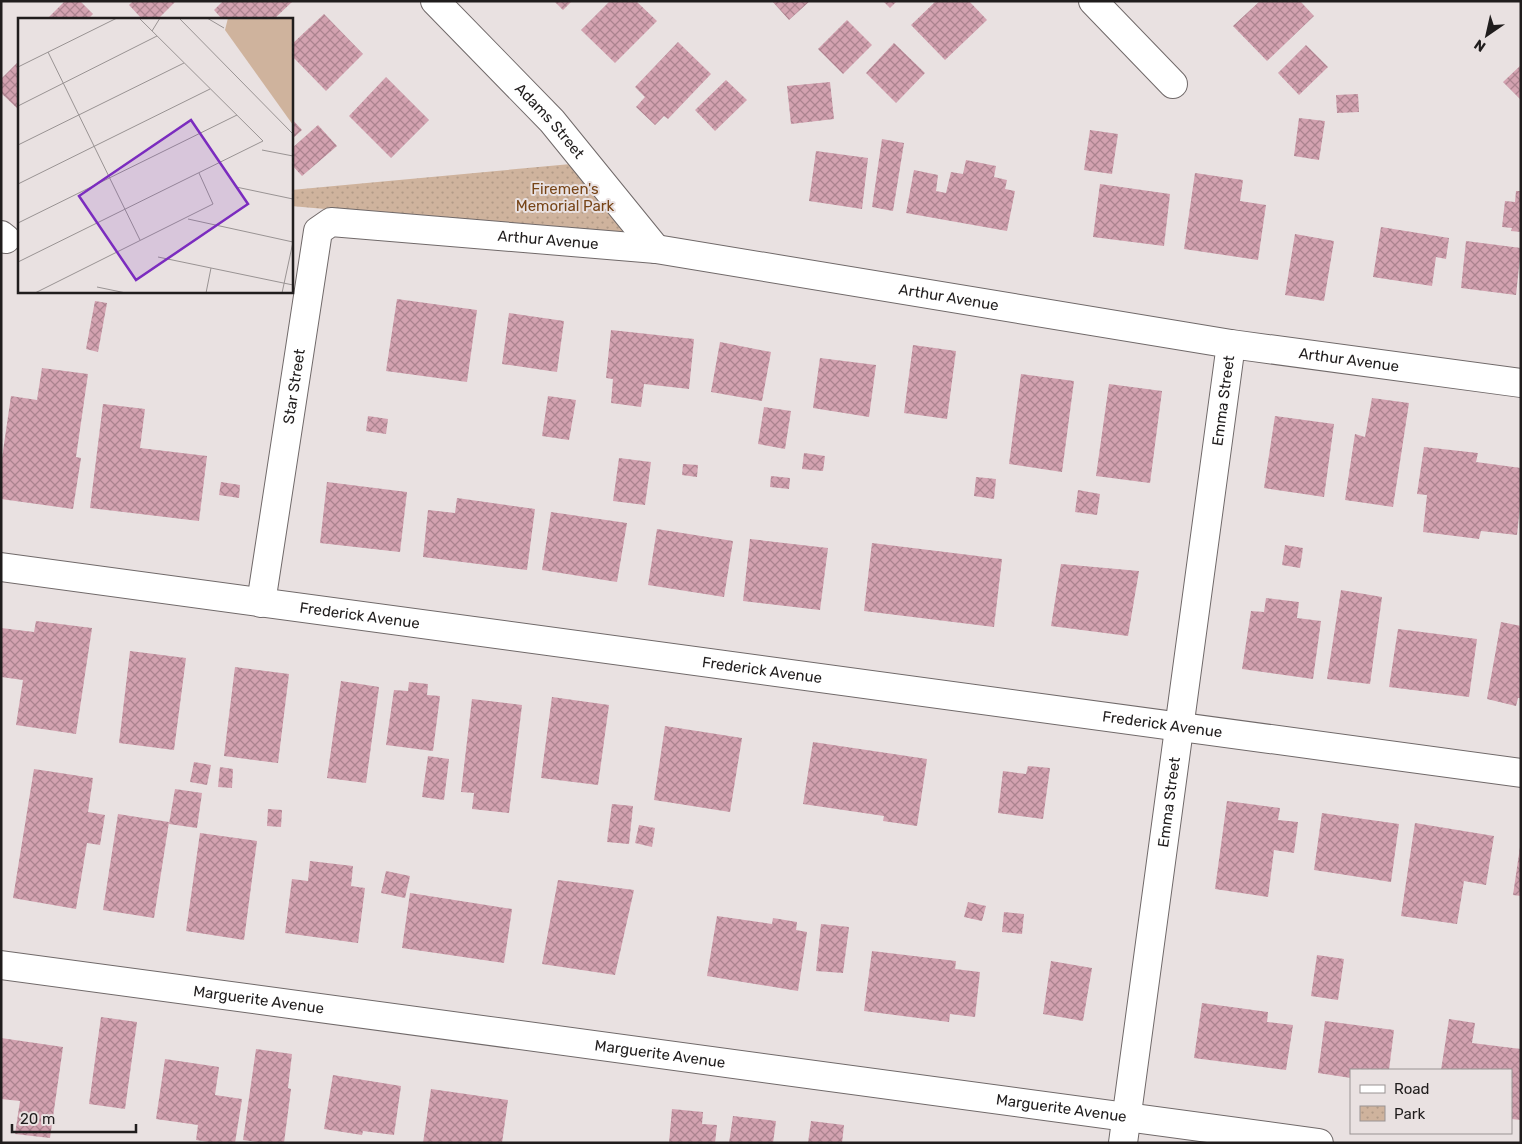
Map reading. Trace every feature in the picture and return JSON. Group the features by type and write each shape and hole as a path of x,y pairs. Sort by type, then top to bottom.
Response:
{"street":[{"name":"Adams Street","path":"435,1 552,121 656,249"},
{"path":"1093,1 1173,84"},
{"name":"Star Street","path":"261,603 318,231 331,222 375,226"},
{"name":"Arthur Avenue","path":"375,226 656,249 1231,344 1521,383"},
{"name":"Emma Street","path":"1125,1130 1231,344"},
{"name":"Frederick Avenue","path":"1,567 1521,773"},
{"name":"Marguerite Avenue","path":"1,965 1125,1130 1319,1143"}],"green space":[{"name":"Firemen's Memorial Park","path":"582,163 632,236 292,206 292,190"}],"building":[{"path":"65,1 80,1 93,14 89,18 48,18"},
{"path":"133,1 176,1 159,18 141,18 129,5"},
{"path":"223,1 293,1 275,18 221,18 214,10"},
{"path":"554,1 572,1 563,10"},
{"path":"610,1 636,1 657,21 615,63 581,30"},
{"path":"772,1 810,1 789,20"},
{"path":"883,1 897,1 890,8"},
{"path":"936,1 969,1 987,20 945,60 911,25"},
{"path":"1260,1 1300,1 1314,16 1267,61 1233,26"},
{"path":"324,14 363,54 326,91 292,56 292,44"},
{"path":"847,20 872,45 843,74 818,49"},
{"path":"678,42 711,74 668,119 664,116 655,125 636,107 645,97 635,87"},
{"path":"894,43 925,73 896,103 866,73"},
{"path":"1306,45 1328,67 1299,95 1278,73"},
{"path":"18,62 18,109 1,93 1,79"},
{"path":"1521,65 1521,100 1503,82"},
{"path":"386,77 429,120 391,158 349,116"},
{"path":"726,80 747,100 715,131 695,110"},
{"path":"830,82 834,119 791,124 787,86"},
{"path":"1358,94 1359,112 1337,113 1336,95"},
{"path":"1299,118 1325,121 1319,160 1294,156"},
{"path":"292,119 302,130 292,139"},
{"path":"318,125 337,146 302,176 292,165 292,148"},
{"path":"1090,130 1118,134 1112,174 1084,170"},
{"path":"882,139 904,143 893,211 872,207"},
{"path":"816,151 868,158 862,209 809,201"},
{"path":"966,160 996,166 994,177 1007,180 1005,189 1015,191 1007,231 906,213 914,170 938,175 936,191 946,193 951,172 963,174"},
{"path":"1195,173 1243,180 1240,201 1266,205 1258,260 1184,249"},
{"path":"1100,184 1170,194 1164,246 1093,237"},
{"path":"1516,191 1521,191 1521,232 1511,231 1512,228 1502,227 1505,201 1515,202"},
{"path":"1381,227 1449,238 1446,259 1436,257 1432,286 1373,277"},
{"path":"1295,234 1334,241 1324,301 1285,295"},
{"path":"1466,241 1521,248 1516,295 1461,288"},
{"path":"397,299 477,310 467,382 386,371"},
{"path":"95,301 107,303 98,352 86,349"},
{"path":"509,313 564,321 557,372 502,364"},
{"path":"611,330 694,339 689,389 644,384 641,407 611,403 613,379 606,378"},
{"path":"720,342 771,352 762,401 711,392"},
{"path":"913,345 956,351 947,419 904,413"},
{"path":"820,358 876,365 869,417 813,408"},
{"path":"42,368 88,374 76,457 81,458 73,509 1,499 1,465 11,396 37,400"},
{"path":"1021,374 1074,381 1062,472 1009,464"},
{"path":"1109,384 1162,391 1150,483 1096,476"},
{"path":"548,396 576,400 569,440 542,436"},
{"path":"1372,398 1409,403 1393,507 1345,500 1355,434 1365,437"},
{"path":"103,404 145,409 140,448 207,456 199,521 90,508"},
{"path":"764,407 791,411 785,449 758,444"},
{"path":"368,416 388,419 386,434 366,431"},
{"path":"1275,416 1334,424 1324,497 1264,488"},
{"path":"1424,447 1478,453 1476,462 1521,468 1521,497 1517,535 1481,531 1479,539 1423,532 1427,495 1417,494"},
{"path":"804,453 825,456 823,471 802,469"},
{"path":"619,458 651,462 645,505 613,501"},
{"path":"683,464 698,465 697,477 682,475"},
{"path":"771,476 790,478 789,489 770,487"},
{"path":"976,477 996,479 994,499 974,496"},
{"path":"221,482 240,485 239,498 219,495"},
{"path":"327,482 407,492 400,552 320,543"},
{"path":"1078,490 1100,494 1097,515 1075,512"},
{"path":"457,498 535,509 527,570 423,557 428,510 455,513"},
{"path":"551,512 627,523 617,582 542,570"},
{"path":"657,529 733,541 724,597 648,585"},
{"path":"750,539 828,548 820,610 743,601"},
{"path":"872,543 1002,559 994,627 864,611"},
{"path":"1285,545 1303,548 1300,568 1282,565"},
{"path":"1061,564 1139,571 1128,636 1051,626"},
{"path":"1341,590 1382,597 1370,684 1327,679"},
{"path":"1266,598 1299,602 1297,618 1321,621 1313,679 1242,669 1251,611 1264,612"},
{"path":"36,621 92,628 76,734 16,725 23,680 1,677 1,628 34,632"},
{"path":"1501,622 1521,626 1521,698 1518,698 1516,706 1487,699"},
{"path":"1398,629 1477,639 1469,697 1389,687"},
{"path":"130,651 186,658 174,750 119,743"},
{"path":"235,667 289,674 278,763 224,756"},
{"path":"341,681 379,687 366,783 327,778"},
{"path":"409,682 428,684 427,695 440,696 433,751 386,745 394,690 408,691"},
{"path":"552,697 609,705 598,785 541,778"},
{"path":"472,699 522,705 509,813 472,809 474,793 461,792"},
{"path":"665,726 742,738 730,812 654,800"},
{"path":"813,742 927,759 917,826 883,821 884,816 803,804"},
{"path":"428,756 449,759 444,800 422,797"},
{"path":"194,762 211,765 207,785 190,782"},
{"path":"1028,766 1050,768 1043,819 998,813 1003,771 1026,774"},
{"path":"220,767 233,769 232,788 218,787"},
{"path":"34,769 93,778 88,812 105,815 100,845 87,843 76,909 13,898"},
{"path":"175,789 202,793 197,828 169,824"},
{"path":"1227,801 1280,808 1278,820 1298,822 1294,853 1274,850 1268,897 1215,889"},
{"path":"612,804 633,806 629,844 607,842"},
{"path":"268,809 282,810 281,827 267,826"},
{"path":"1322,813 1399,824 1391,882 1314,870"},
{"path":"118,814 169,822 154,918 103,910"},
{"path":"1415,823 1494,836 1486,885 1464,881 1457,924 1401,916"},
{"path":"639,825 655,828 652,847 635,843"},
{"path":"200,833 257,841 244,940 186,931"},
{"path":"1521,847 1521,896 1513,895"},
{"path":"310,861 353,866 351,886 365,888 358,943 285,933 292,879 308,881"},
{"path":"386,871 410,876 405,898 381,893"},
{"path":"558,880 634,890 615,975 542,964"},
{"path":"410,893 512,909 504,963 402,948"},
{"path":"968,902 986,906 982,921 964,917"},
{"path":"1004,912 1024,914 1022,934 1002,932"},
{"path":"717,916 772,924 773,918 797,922 796,930 807,932 798,991 707,976"},
{"path":"821,924 849,927 843,973 816,971"},
{"path":"872,951 956,961 955,969 980,972 975,1017 950,1014 949,1022 864,1011"},
{"path":"1317,955 1344,959 1338,1000 1311,996"},
{"path":"1051,961 1092,968 1083,1021 1043,1014"},
{"path":"1202,1003 1268,1012 1267,1022 1293,1025 1286,1070 1194,1058"},
{"path":"101,1017 137,1022 125,1109 89,1104"},
{"path":"1449,1019 1475,1023 1472,1043 1521,1049 1521,1120 1512,1119 1512,1069 1441,1069"},
{"path":"1325,1021 1394,1030 1389,1069 1350,1069 1350,1078 1318,1073"},
{"path":"1,1038 63,1047 50,1138 15,1134 20,1101 1,1099"},
{"path":"256,1049 292,1054 288,1088 291,1089 284,1143 243,1140"},
{"path":"165,1059 219,1067 215,1095 242,1099 235,1143 196,1140 198,1125 156,1119"},
{"path":"333,1075 401,1086 394,1135 363,1131 362,1135 324,1129"},
{"path":"431,1089 508,1100 502,1143 423,1143"},
{"path":"672,1109 703,1112 702,1124 717,1125 715,1143 669,1143"},
{"path":"733,1116 776,1121 773,1143 729,1143"},
{"path":"811,1121 844,1125 842,1143 808,1143"}]}
